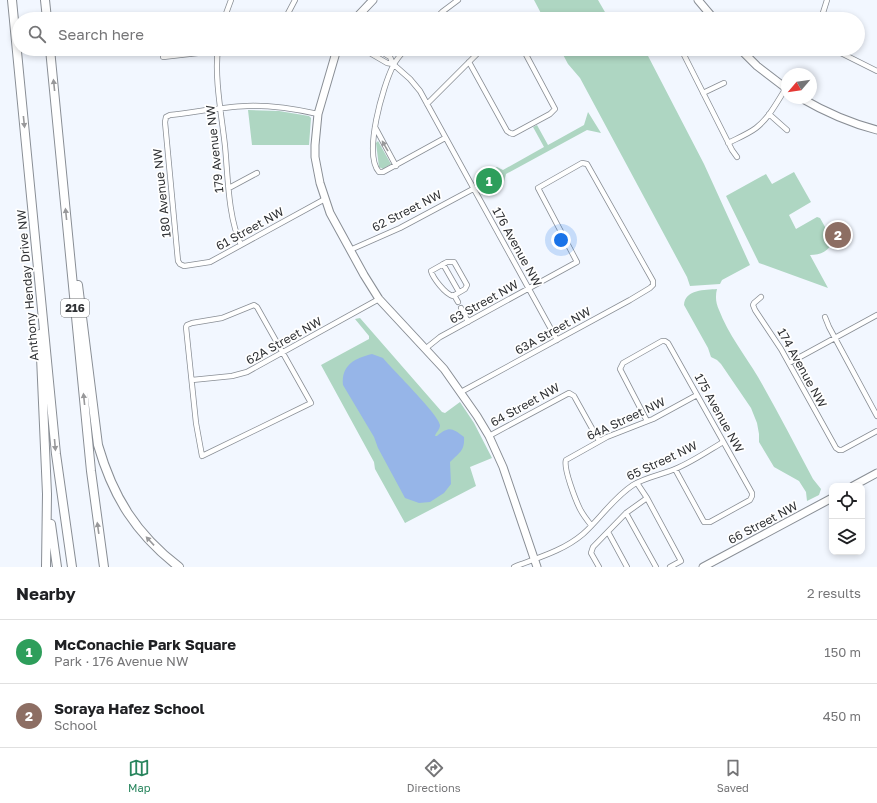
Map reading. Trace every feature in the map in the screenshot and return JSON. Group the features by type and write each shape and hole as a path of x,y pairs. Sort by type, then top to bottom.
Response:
{"highway":[{"name":"Anthony Henday Drive NW","path":"12,0 13,12"},
{"path":"45,0 46,12"},
{"name":"Anthony Henday Drive NW","path":"18,56 56,454 72,567"},
{"name":"216","path":"51,56 91,471 104,567"},
{"path":"68,235 75,258 98,445 105,469 113,488 125,509 137,525 161,552 179,567"},
{"path":"40,281 38,303 46,494 46,567"},
{"path":"46,494 57,567"}],"street":[{"path":"227,12 231,0"},
{"path":"289,12 295,0"},
{"path":"361,12 372,0"},
{"path":"442,12 458,0"},
{"path":"698,0 708,12"},
{"path":"823,12 827,0"},
{"path":"163,57 171,56"},
{"name":"179 Avenue NW","path":"218,56 218,79 229,188 235,232 241,245"},
{"path":"335,56 318,114 316,133 315,156 320,183 325,199 335,224 372,289 379,299 425,349 461,392 489,436 503,467 537,564"},
{"name":"176 Avenue NW","path":"375,56 387,63 394,64"},
{"name":"176 Avenue NW","path":"387,56 414,84 427,104 557,340"},
{"path":"400,56 394,64 386,85 375,126 374,154 376,170 383,172 396,166 445,138"},
{"path":"427,104 474,56"},
{"path":"468,62 507,131 510,134 513,134 554,111 555,109 526,56"},
{"path":"684,56 728,143 737,157"},
{"path":"747,56 781,85"},
{"path":"847,56 877,71"},
{"path":"703,93 724,83"},
{"path":"728,143 756,128 769,114 781,96"},
{"path":"812,104 844,119 877,130"},
{"path":"221,108 265,106 302,110 318,114"},
{"name":"180 Avenue NW","path":"182,266 178,261 165,122 166,117 170,115 221,108"},
{"path":"769,114 788,130"},
{"path":"375,126 396,166"},
{"name":"63 Street NW","path":"425,349 440,337 577,262 538,188 584,163 589,167 649,274 653,285"},
{"path":"229,188 257,173"},
{"name":"62 Street NW","path":"350,250 400,228 473,189"},
{"name":"61 Street NW","path":"182,266 210,262 325,199"},
{"path":"447,262 454,262 467,285 465,289 460,292 452,296 448,294 431,274 431,271 447,262"},
{"path":"443,264 460,292"},
{"name":"63A Street NW","path":"461,392 557,340 653,285"},
{"path":"454,295 458,302"},
{"name":"174 Avenue NW","path":"761,296 753,306 789,363 833,445 839,450 845,449 877,431"},
{"name":"62A Street NW","path":"192,380 242,374 379,299"},
{"path":"254,305 257,307 282,353 311,403 202,456 196,423 187,325 222,318 254,305"},
{"path":"461,308 468,322"},
{"path":"789,363 877,315"},
{"path":"825,316 877,416"},
{"name":"175 Avenue NW","path":"647,421 620,369 623,363 662,341 666,341 752,493 752,496 750,500 710,522 704,522 675,469"},
{"name":"64 Street NW","path":"489,436 566,394 571,393 599,441"},
{"name":"64A Street NW","path":"591,525 583,514 565,468 565,462 567,459 599,441 647,421 697,395"},
{"name":"65 Street NW","path":"514,567 537,564 573,542 624,492 637,483 675,469 723,442"},
{"path":"859,483 877,473"},
{"path":"637,483 647,498 681,561 670,567"},
{"path":"599,567 592,553 593,547 626,513 647,498"},
{"name":"66 Street NW","path":"703,567 829,500"},
{"path":"626,513 656,567"},
{"path":"608,532 627,567"}],"green space":[{"path":"534,0 598,0 605,12 540,12"},
{"path":"564,56 648,56 704,164 750,265 722,280 720,284 690,286 687,277 580,78 568,64"},
{"path":"248,110 279,111 309,116 311,118 309,145 252,145"},
{"path":"588,112 601,133 587,130 506,174 504,182 482,195 474,180 497,167 503,170 544,147 533,127 537,125 548,145 584,125"},
{"path":"378,141 391,164 383,169 379,167 376,143"},
{"path":"794,172 811,202 789,215 796,229 817,217 820,218 833,241 824,252 810,255 828,288 759,263 726,196 766,174 772,184"},
{"path":"717,289 717,305 727,328 758,377 813,479 821,489 819,495 807,501 806,492 799,481 774,467 759,442 757,423 751,408 721,364 711,357 708,348 684,305 688,296 696,291"},
{"path":"360,318 442,412 445,413 460,402 474,423 492,458 470,467 476,486 405,523 375,469 374,462 321,365 369,339 369,336 355,319"}],"water":[{"path":"372,354 383,358 432,412 440,425 435,436 450,429 464,437 464,446 459,454 450,462 451,484 444,493 430,502 419,503 405,498 378,448 374,437 343,385 344,372 347,367 355,360"}],"place":[{"name":"McConachie Park Square","path":"489,181"},
{"name":"Soraya Hafez School","path":"838,235"}]}
